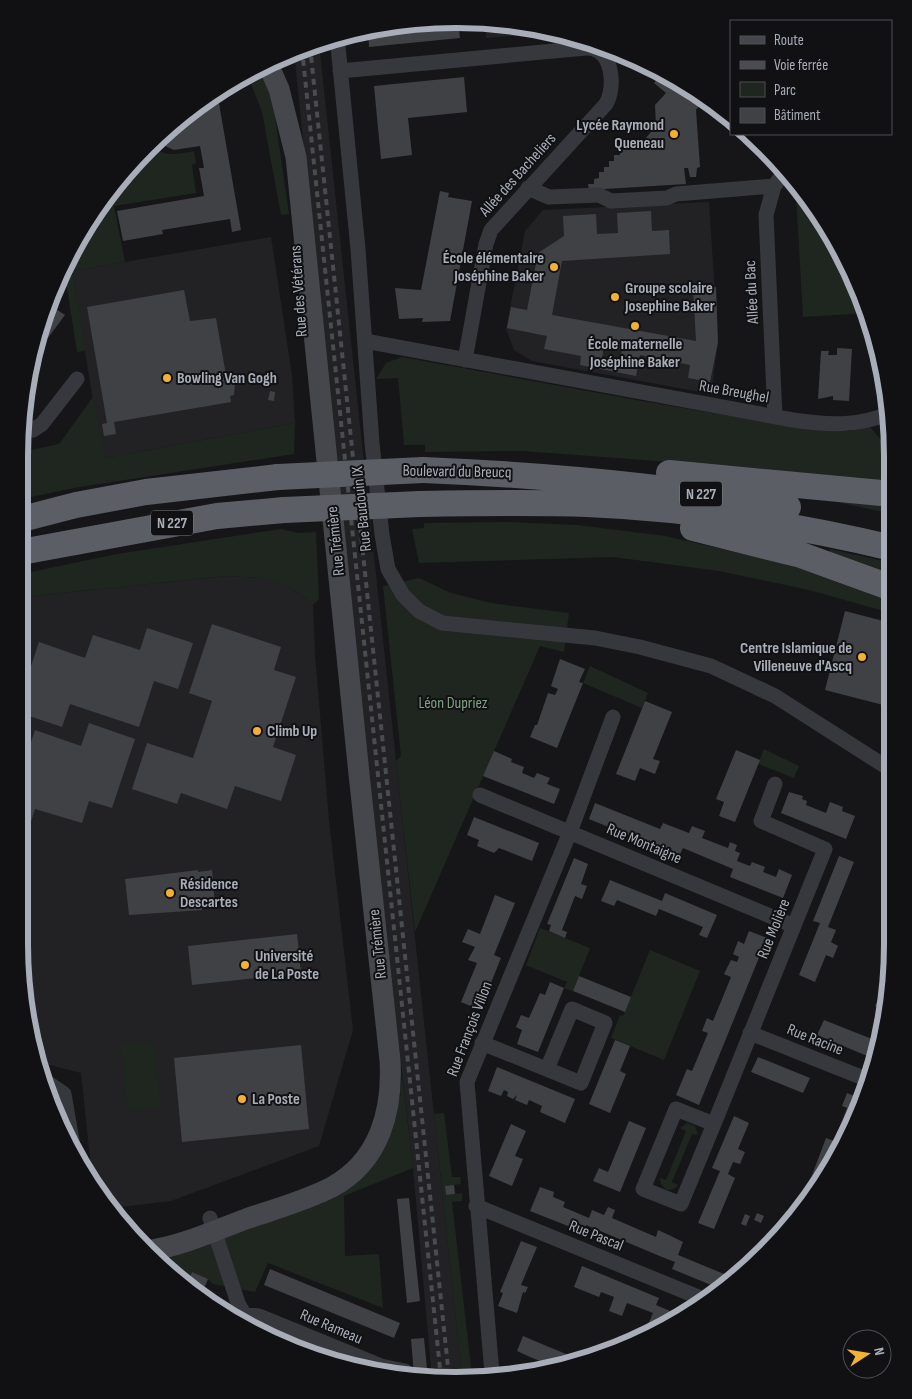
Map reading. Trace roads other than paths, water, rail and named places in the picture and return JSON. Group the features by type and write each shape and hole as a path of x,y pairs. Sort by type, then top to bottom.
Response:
{"highway":[{"path":"507,473 539,464 572,465 884,493"},
{"name":"Boulevard du Breucq","path":"28,518 76,505 146,492 278,477 424,470 507,473 642,486 743,500 884,527"},
{"name":"Boulevard du Breucq","path":"28,551 208,518 284,510 420,504 586,504 699,513 816,530 884,546"},
{"path":"511,504 709,530 801,555 884,585"},
{"path":"28,509 76,505"}],"main road":[{"name":"Rue des Vétérans","path":"271,70 279,89 294,228 304,358 316,416 327,492"},
{"name":"Rue Trémière","path":"156,1248 306,1185 326,1174 356,1150 369,1128 377,1102 378,1071 334,657 327,492"},
{"name":"Rue Trémière","path":"145,1237 212,1224"}],"street":[{"name":"Rue Baudouin IX","path":"337,44 365,341 372,443 384,556 393,581 403,595 419,611 442,623 454,626 578,636 640,647 711,666 775,696 884,766"},
{"name":"Allée des Bacheliers","path":"340,72 481,56 589,48"},
{"name":"Allée des Bacheliers","path":"465,360 488,237 491,230 609,99 611,86 609,64 600,52"},
{"name":"Allée du Bac","path":"775,417 766,214 774,186 781,177"},
{"path":"528,188 549,197 599,195 611,201 668,198 676,194 774,186"},
{"name":"Rue Breughel","path":"365,341 821,424 864,422 883,416"},
{"path":"28,431 42,424 77,379"},
{"name":"Rue François Villon","path":"495,1370 476,1206 466,1089 469,1075 570,832 613,717"},
{"name":"Rue Molière","path":"714,1124 676,1109 643,1189 681,1204 714,1124 825,849 762,821 775,784"},
{"name":"Rue Montaigne","path":"480,795 794,926"},
{"path":"482,1043 581,1083 606,1023 572,1009 547,1069"},
{"name":"Rue Racine","path":"750,1033 863,1078"},
{"path":"52,1085 64,1094 70,1129"},
{"name":"Rue Pascal","path":"476,1206 697,1297"},
{"name":"Rue Rameau","path":"212,1224 241,1314"},
{"name":"Rue Rameau","path":"246,1316 259,1316 314,1346 365,1361"}],"railway":[{"path":"311,53 448,1372"},
{"path":"303,56 440,1371"}],"place":[{"name":"Lycée Raymond Queneau","path":"674,134"},
{"name":"École élémentaire Joséphine Baker","path":"554,267"},
{"name":"Groupe scolaire Josephine Baker","path":"615,297"},
{"name":"École maternelle Joséphine Baker","path":"635,326"},
{"name":"Bowling Van Gogh","path":"167,378"},
{"name":"Centre Islamique de Villeneuve d'Ascq","path":"862,657"},
{"name":"Climb Up","path":"257,731"},
{"name":"Résidence Descartes","path":"170,893"},
{"name":"Université de La Poste","path":"245,965"},
{"name":"La Poste","path":"242,1099"}],"park label":[{"name":"Léon Dupriez","path":"453,703"}]}
